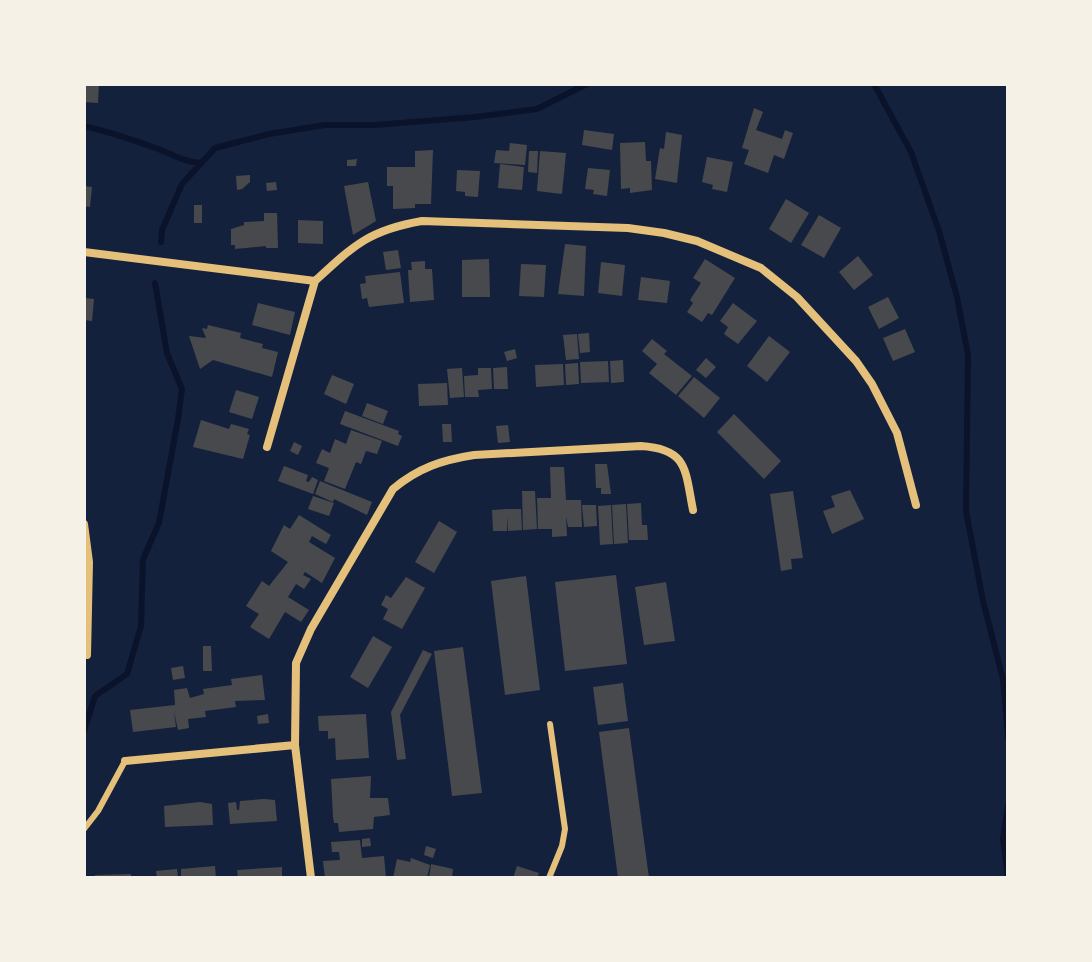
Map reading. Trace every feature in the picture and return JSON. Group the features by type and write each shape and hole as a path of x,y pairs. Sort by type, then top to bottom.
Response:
{"street":[{"path":"267,447 315,281 350,249 372,234 392,226 422,221 628,228 697,241 742,258 778,280 856,361 879,395 897,433 916,505"},
{"path":"84,252 315,281"},
{"path":"311,878 295,745 296,663 301,647 388,496 409,475 449,459 474,455 660,447 675,454 685,470 693,510"},
{"path":"84,524 89,562 87,655"},
{"path":"125,761 295,745"}],"lane":[{"path":"549,878 562,846 565,829 550,724"},
{"path":"84,829 98,811 125,761"}],"building":[{"path":"84,84 99,84 98,103 84,102"},
{"path":"754,108 763,112 756,130 782,139 785,130 793,133 784,159 774,155 768,173 744,164 749,150 742,148"},
{"path":"584,130 614,134 612,150 582,145"},
{"path":"666,132 682,135 677,183 655,179"},
{"path":"645,142 646,161 651,161 652,190 630,193 630,188 621,189 620,143"},
{"path":"510,143 527,145 525,165 494,163 496,150 509,151"},
{"path":"433,150 431,204 393,209 393,186 387,186 387,167 415,167 415,151"},
{"path":"529,151 538,151 537,173 528,172"},
{"path":"540,151 566,153 562,194 537,191"},
{"path":"707,157 733,162 727,192 712,189 713,185 702,182"},
{"path":"357,159 356,166 347,166 347,160"},
{"path":"500,164 524,167 522,190 498,188"},
{"path":"588,168 610,170 607,196 585,189"},
{"path":"457,170 480,171 478,197 465,196 465,192 456,191"},
{"path":"250,175 250,182 237,190 236,176"},
{"path":"276,182 277,190 267,191 266,183"},
{"path":"368,182 376,221 353,235 344,186"},
{"path":"84,186 92,187 90,207 84,206"},
{"path":"786,199 809,213 791,243 769,229"},
{"path":"194,205 202,205 202,223 194,223"},
{"path":"264,213 277,213 278,248 235,249 235,245 231,245 231,229 244,225 244,222 264,221"},
{"path":"819,215 841,228 824,258 801,245"},
{"path":"298,220 323,221 323,244 298,243"},
{"path":"565,244 586,246 584,296 558,294"},
{"path":"398,250 401,268 386,270 383,252"},
{"path":"858,256 873,275 854,290 839,272"},
{"path":"489,259 490,297 462,297 462,260"},
{"path":"705,259 735,278 712,315 708,313 702,322 687,312 693,303 690,300 701,283 693,278"},
{"path":"425,261 425,269 432,269 434,300 410,302 408,270 412,270 411,262"},
{"path":"601,262 625,265 622,296 598,293"},
{"path":"521,264 546,265 544,297 519,296"},
{"path":"400,272 404,303 369,307 367,298 362,299 360,284 366,283 365,276"},
{"path":"641,277 670,281 667,303 638,300"},
{"path":"888,297 899,318 879,329 868,307"},
{"path":"84,298 94,299 92,321 84,320"},
{"path":"258,303 295,312 290,335 252,325"},
{"path":"733,303 757,321 738,344 724,334 728,327 720,321"},
{"path":"208,325 241,333 240,338 278,352 272,377 213,360 200,369 189,336 206,338 202,328 207,329"},
{"path":"905,329 915,352 893,361 883,338"},
{"path":"589,333 590,352 580,353 578,334"},
{"path":"577,334 579,359 566,360 563,335"},
{"path":"769,336 790,352 767,382 747,366"},
{"path":"652,339 667,351 664,354 692,376 676,395 649,373 657,364 642,351"},
{"path":"515,349 517,358 507,361 504,352"},
{"path":"706,358 716,367 706,378 696,370"},
{"path":"623,360 624,382 611,383 610,361"},
{"path":"608,361 609,382 581,383 580,362"},
{"path":"578,363 579,384 566,385 565,364"},
{"path":"563,364 564,385 536,387 535,365"},
{"path":"507,367 508,389 494,389 493,368"},
{"path":"462,368 464,397 450,398 447,369"},
{"path":"478,368 491,368 492,389 478,390 479,397 465,397 464,376 478,375"},
{"path":"332,375 354,384 346,404 324,394"},
{"path":"694,377 720,398 704,418 678,396"},
{"path":"447,383 448,405 419,406 418,384"},
{"path":"236,390 259,397 252,419 229,412"},
{"path":"367,403 388,411 383,424 362,416"},
{"path":"345,411 399,431 398,434 402,436 398,446 340,424"},
{"path":"734,414 781,461 764,479 717,432"},
{"path":"201,420 229,429 231,424 249,429 243,459 193,447"},
{"path":"442,424 451,424 452,442 443,442"},
{"path":"508,425 510,442 498,443 496,426"},
{"path":"351,430 382,441 377,454 366,451 361,464 356,462 345,489 324,481 329,468 316,463 322,449 330,453 335,439 346,444"},
{"path":"294,442 302,446 298,455 290,451"},
{"path":"595,464 607,464 611,494 601,494 601,488 596,488"},
{"path":"284,466 308,475 306,481 309,482 312,477 318,480 313,494 278,481"},
{"path":"550,467 564,467 566,500 581,500 582,527 568,527 566,516 567,536 552,537 552,529 538,529 537,498 551,498"},
{"path":"320,481 372,502 367,515 334,499 333,502 315,494"},
{"path":"850,490 864,519 832,534 823,511 835,507 831,496"},
{"path":"522,491 535,491 537,529 523,530"},
{"path":"793,491 803,558 791,559 792,569 781,571 770,494"},
{"path":"313,496 334,503 329,516 308,509"},
{"path":"641,503 642,525 647,525 648,540 629,540 627,504"},
{"path":"626,504 628,543 614,544 612,505"},
{"path":"582,505 596,505 597,526 584,527"},
{"path":"611,505 613,544 600,545 598,506"},
{"path":"521,509 522,530 508,531 507,515 507,531 493,531 492,510"},
{"path":"299,515 331,535 326,544 312,536 309,542 335,558 322,583 305,572 303,575 311,579 304,589 296,584 288,597 309,610 301,622 285,612 269,639 250,627 259,614 246,606 262,581 269,586 288,562 271,551 284,525 290,529"},
{"path":"439,521 457,532 434,573 415,562"},
{"path":"616,575 627,664 565,671 555,582"},
{"path":"526,576 540,690 505,695 491,581"},
{"path":"406,577 425,588 402,629 383,619 388,609 381,605 386,595 391,598"},
{"path":"666,582 675,641 644,645 635,587"},
{"path":"373,636 392,647 368,688 350,677"},
{"path":"203,646 211,646 212,671 203,671"},
{"path":"463,647 482,793 452,796 434,651"},
{"path":"423,650 432,654 400,715 406,759 397,760 391,712"},
{"path":"183,666 185,678 173,680 171,668"},
{"path":"262,675 265,700 235,701 236,707 205,711 206,717 188,719 189,728 178,730 174,711 176,727 133,732 130,710 175,705 174,690 187,688 190,698 204,694 203,689 232,685 231,679"},
{"path":"623,683 628,721 598,725 593,687"},
{"path":"268,714 269,723 258,724 257,716"},
{"path":"366,714 369,758 336,760 335,738 328,739 328,731 319,731 318,716"},
{"path":"629,728 649,878 618,878 599,732"},
{"path":"371,776 370,798 388,798 390,815 374,817 373,829 339,832 338,823 334,823 333,817 331,779"},
{"path":"275,800 277,821 230,824 228,803 236,802 239,810 240,801"},
{"path":"200,802 212,804 213,825 165,827 164,806"},
{"path":"370,838 371,846 362,847 362,839"},
{"path":"360,840 362,858 384,856 386,878 325,878 323,861 340,860 339,852 332,852 331,842"},
{"path":"426,846 436,849 433,858 424,855"},
{"path":"411,858 430,865 427,878 393,878 397,859 410,862"},
{"path":"431,864 453,869 452,878 429,878"},
{"path":"215,866 216,878 181,878 181,869"},
{"path":"517,866 539,873 537,878 513,878"},
{"path":"282,867 282,878 238,878 237,870"},
{"path":"177,869 178,878 157,878 156,871"},
{"path":"131,874 131,878 95,878 95,875"}],"waterway":[{"path":"161,242 162,230 182,184 215,148 269,134 325,125 375,125 537,109 587,84"},
{"path":"874,84 911,152 939,231 957,297 968,355 966,511 983,601 1003,679 1008,737"},
{"path":"84,126 201,163"},
{"path":"84,731 95,696 127,674 141,626 143,559 159,523 178,419 182,389 167,353 155,283"},
{"path":"1008,805 1003,839 1008,878"}]}
